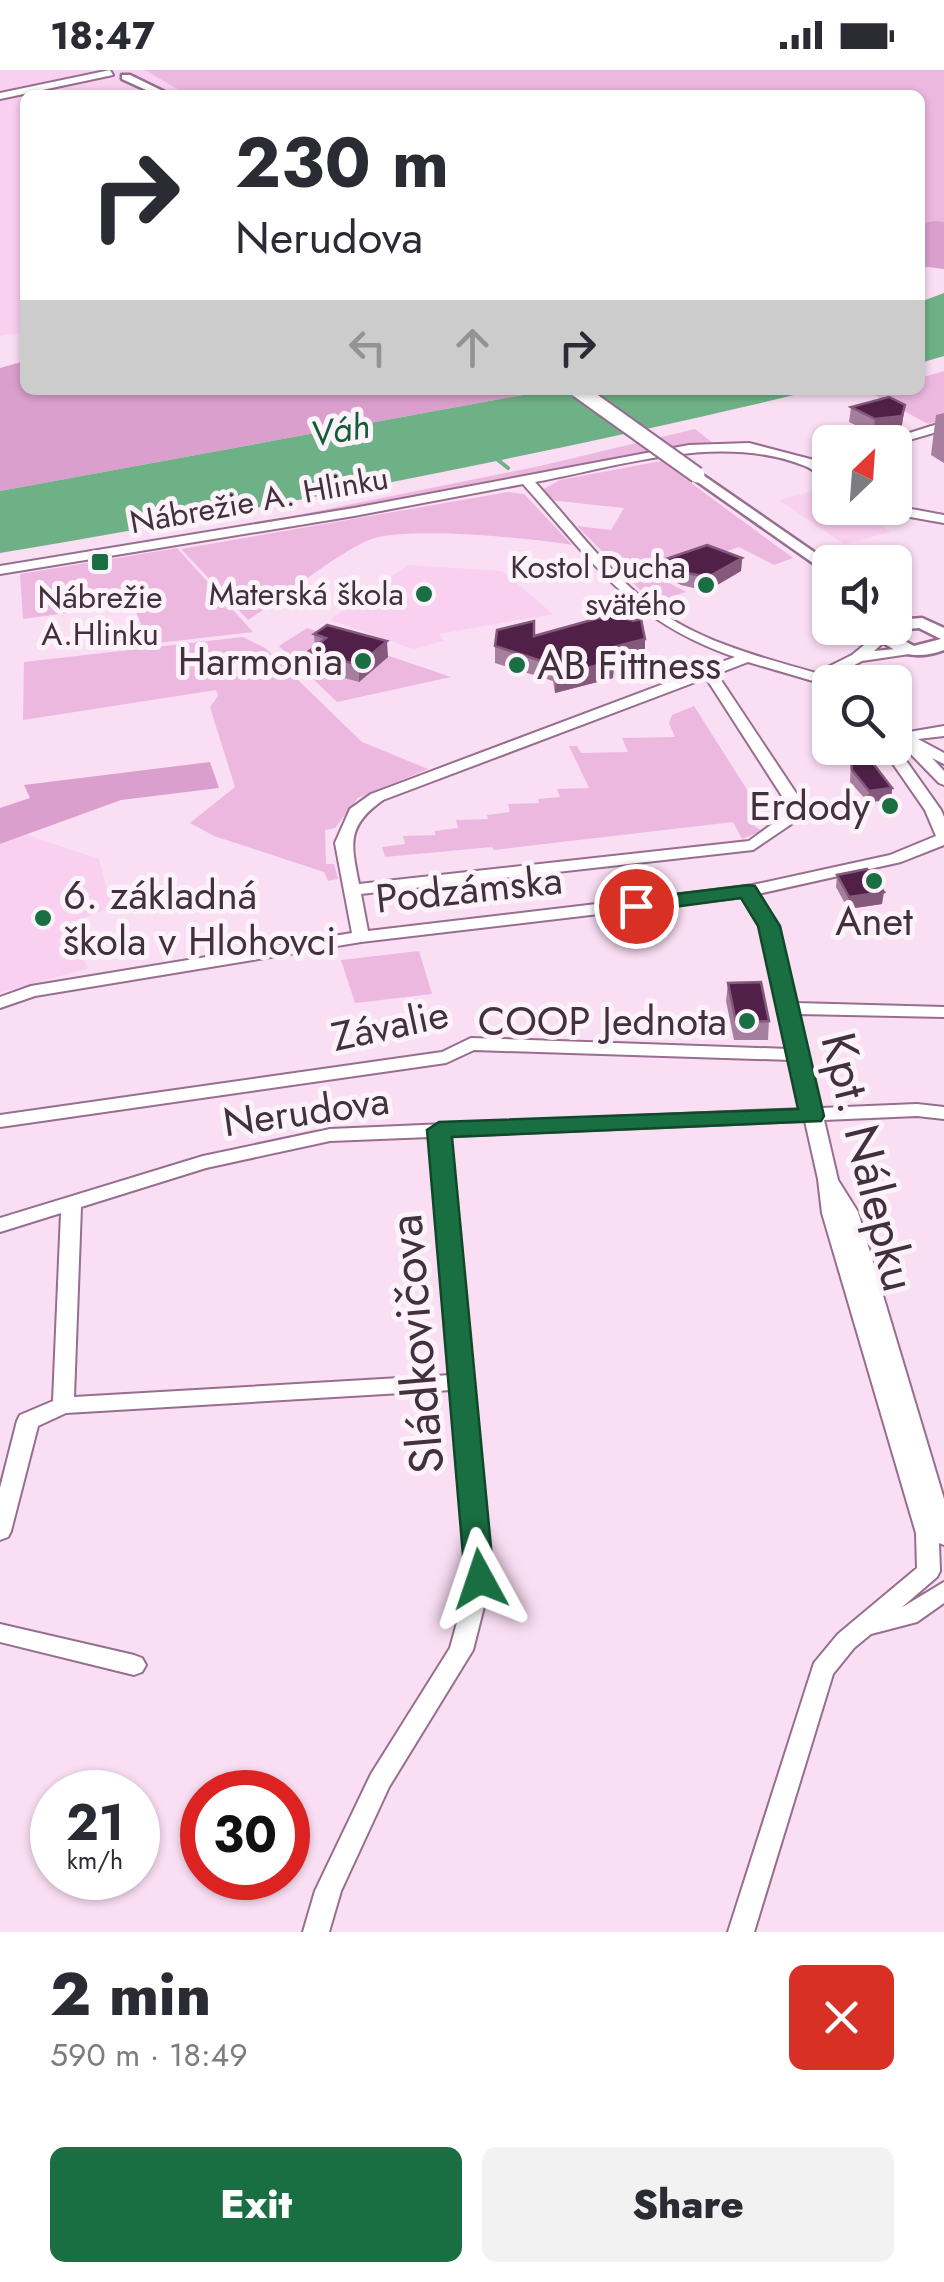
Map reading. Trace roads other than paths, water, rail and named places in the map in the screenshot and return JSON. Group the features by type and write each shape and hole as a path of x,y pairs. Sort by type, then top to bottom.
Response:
{"main road":[{"path":"121,73 157,90"},
{"path":"585,395 812,557"},
{"path":"912,619 936,628"},
{"path":"898,645 927,652 944,643"}],"street":[{"path":"31,90 121,73"},
{"path":"912,435 944,426"},
{"name":"Nábrežie A. Hlinku","path":"0,570 716,446 749,447 812,463"},
{"path":"527,481 602,566 651,612 692,635 812,679"},
{"path":"912,513 943,519"},
{"path":"848,665 871,645"},
{"path":"857,658 927,652"},
{"path":"361,937 343,843 346,829 366,803 480,756 749,657"},
{"name":"Podzámska","path":"351,890 753,845 800,811 710,674"},
{"path":"912,735 944,726"},
{"path":"912,746 935,758 944,780"},
{"path":"910,765 944,838"},
{"name":"Podzámska","path":"0,1003 30,991 361,937 748,891 895,859 944,838"},
{"name":"Kpt. Nálepku","path":"741,1932 822,1670 846,1641 930,1572 927,1532 832,1213 828,1179 769,926 748,891"},
{"path":"788,1008 944,1012"},
{"name":"Závalie","path":"0,1121 446,1057 471,1044 798,1056"},
{"name":"Nerudova","path":"0,1225 203,1162 330,1134 944,1112"},
{"name":"Sládkovičova","path":"316,1932 328,1891 380,1781 461,1650 480,1579 439,1130"},
{"path":"828,1179 848,1212 944,1536"},
{"path":"63,1405 70,1204"},
{"path":"0,1531 28,1421 63,1405 464,1382"},
{"path":"868,1626 909,1614 944,1591"},
{"path":"0,1632 134,1665"}],"water":[{"path":"944,293 944,356 925,362 925,300"},
{"name":"Váh","path":"523,395 793,395 409,479 0,553 0,491"}],"waterway":[{"path":"498,460 508,468"}],"place":[{"name":"Nábrežie A.Hlinku","path":"100,562"},
{"name":"Kostol Ducha svätého","path":"706,585"},
{"name":"Materská škola","path":"424,594"},
{"name":"Harmonia","path":"363,661"},
{"name":"AB Fittness","path":"517,665"},
{"name":"Erdody","path":"890,806"},
{"name":"Anet","path":"874,881"},
{"name":"6. základná škola v Hlohovci","path":"43,918"},
{"name":"COOP Jednota","path":"747,1021"}]}
